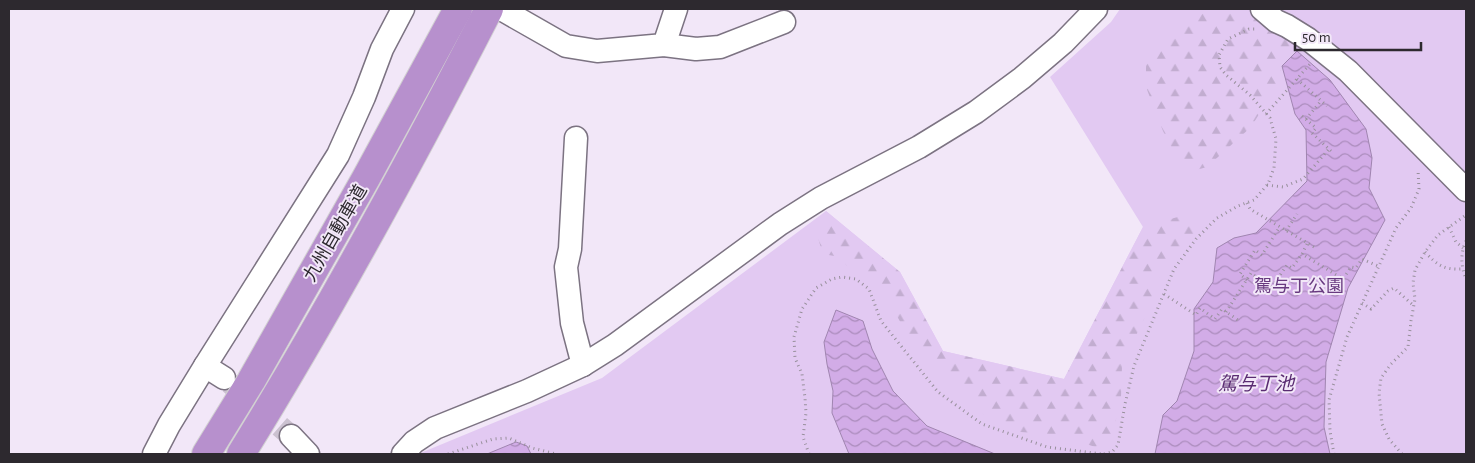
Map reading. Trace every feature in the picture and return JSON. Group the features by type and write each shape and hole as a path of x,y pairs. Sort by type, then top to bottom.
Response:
{"highway":[{"name":"九州自動車道","path":"206,454 251,381 366,178 458,9"},
{"name":"九州自動車道","path":"241,454 275,399 391,193 489,9"}],"street":[{"path":"154,454 168,425 338,155 364,98 382,49 403,9"},
{"path":"501,9 566,46 596,51 664,46 696,49 720,47 784,22"},
{"path":"664,46 676,9"},
{"path":"402,454 414,442 435,428 527,391 583,365 615,346 780,224 813,203 919,147 976,112 1022,78 1063,43 1096,9"},
{"path":"1263,18 1287,26 1308,39 1348,71 1466,190"},
{"path":"576,138 570,248 566,268 572,323 583,365"},
{"path":"205,366 224,378"},
{"path":"291,436 308,454"}],"path":[{"path":"809,454 804,437 806,413 802,374 795,358 794,337 802,309 816,288 832,279 842,277 856,279 868,289 881,321 932,385 938,392 982,424 1047,447 1103,454 1112,452 1118,445 1134,366 1174,269 1196,239 1217,218 1254,200 1267,185 1274,168 1276,139 1270,118 1250,95 1220,67 1219,55 1228,39 1249,29 1263,18"},
{"path":"1266,114 1314,60"},
{"path":"1297,79 1326,106"},
{"path":"1306,119 1322,101"},
{"path":"1267,185 1283,187 1303,179 1331,151 1312,133 1316,128 1302,116"},
{"path":"1334,454 1330,431 1329,400 1347,337 1396,228 1411,208 1419,189 1420,172 1414,164"},
{"path":"1247,202 1250,209 1314,247"},
{"path":"1286,231 1297,214"},
{"path":"1402,454 1389,439 1382,424 1381,378 1391,364 1408,347 1415,299 1413,283 1415,270 1425,252 1438,235 1466,215"},
{"path":"1449,227 1456,242 1463,248"},
{"path":"1247,280 1240,274 1255,250 1262,255 1279,228"},
{"path":"1466,241 1461,256 1462,268 1466,279"},
{"path":"1269,291 1287,265 1292,268 1307,244"},
{"path":"1425,252 1442,267 1462,268"},
{"path":"1302,254 1343,279 1351,267 1356,268 1362,259 1378,266"},
{"path":"1226,312 1251,273 1271,287"},
{"path":"1362,303 1371,309 1388,291 1394,288 1414,306"},
{"path":"1164,294 1196,315 1200,308 1215,319 1222,309 1238,320"},
{"path":"448,454 493,439 509,438 532,448 556,454"}],"green space":[{"name":"駕与丁公園","path":"1120,9 1466,9 1466,454 420,454 602,378 826,211 900,272 943,351 1064,379 1143,227 1050,77 1111,22"},
{"path":"1208,9 1246,9 1266,19 1296,40 1297,51 1282,66 1276,87 1251,127 1207,167 1196,170 1176,156 1163,131 1146,87 1146,62 1162,38 1191,23"},
{"path":"826,211 900,272 943,351 1064,379 1143,227 1188,214 1196,221 1194,233 1172,258 1156,283 1148,310 1122,366 1121,397 1112,437 1107,444 1095,447 1049,434 1021,432 1002,426 983,414 964,390 949,382 931,366 908,336 881,287 847,266 840,257 823,254 817,235"}],"water":[{"name":"駕与丁池","path":"1297,51 1330,80 1366,129 1372,158 1369,188 1385,220 1348,288 1326,362 1324,427 1330,454 1155,454 1163,415 1177,401 1194,351 1194,309 1213,282 1217,248 1234,238 1256,233 1307,181 1306,130 1295,114 1282,66"},
{"path":"836,310 863,321 872,349 893,391 927,426 995,454 849,454 832,413 833,391 824,342"},
{"path":"516,442 527,446 531,454 487,454"}],"tunnel":[{"path":"230,383 291,436"}]}
